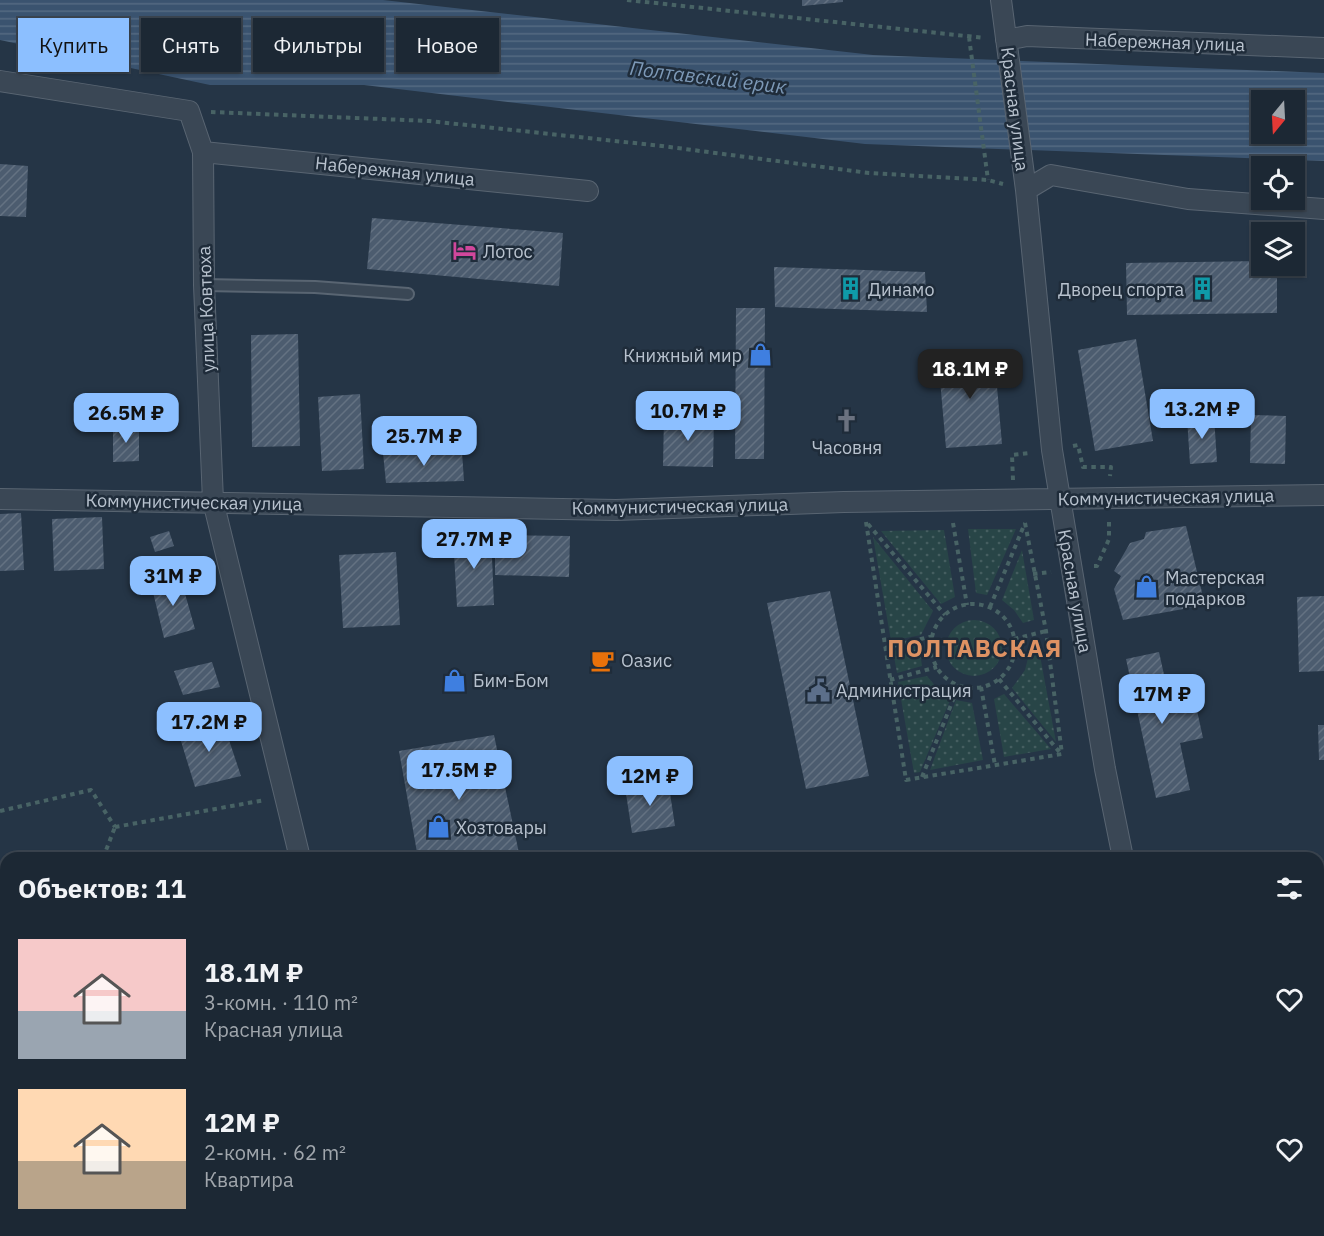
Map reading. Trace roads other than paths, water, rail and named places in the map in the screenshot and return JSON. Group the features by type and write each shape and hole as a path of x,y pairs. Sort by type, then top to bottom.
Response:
{"street":[{"name":"Красная улица","path":"1000,0 1025,184 1059,499 1122,852"},
{"name":"Набережная улица","path":"1007,44 1027,36 1324,48"},
{"name":"улица Ковтюха","path":"0,81 189,111 203,152 204,285 213,501 299,852"},
{"name":"Набережная улица","path":"203,152 588,191"},
{"path":"1025,184 1051,176 1188,199 1324,209"},
{"name":"Коммунистическая улица","path":"0,499 213,501 616,510 844,502 1324,495"}],"lane":[{"path":"204,285 315,287 408,294"}],"water":[{"name":"Полтавский ерик","path":"0,0 383,0 873,55 1324,73 1324,161 1305,160 1305,156 1251,156 1251,158 865,144 364,85 210,85 149,72 241,72 241,18 141,18 141,70 129,68 129,18 18,18 18,44 0,40"}],"place":[{"name":"Лотос","path":"465,251"},
{"name":"Динамо","path":"850,289"},
{"name":"Дворец спорта","path":"1202,289"},
{"name":"Книжный мир","path":"760,355"},
{"name":"Часовня","path":"847,421"},
{"name":"Мастерская подарков","path":"1147,587"},
{"name":"Оазис","path":"603,660"},
{"name":"Бим-Бом","path":"455,680"},
{"name":"Администрация","path":"818,690"},
{"name":"Хозтовары","path":"438,827"}],"district":[{"name":"ПОЛТАВСКАЯ","path":"975,648"}]}
